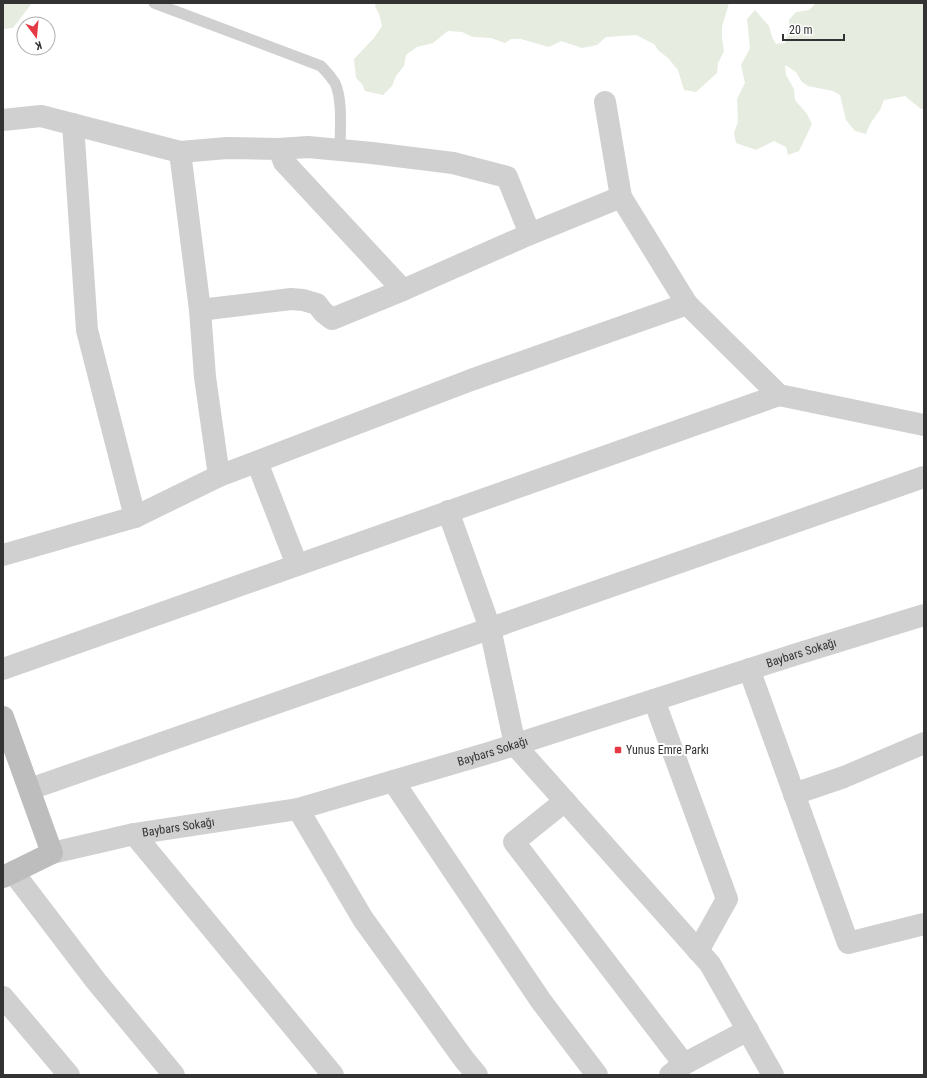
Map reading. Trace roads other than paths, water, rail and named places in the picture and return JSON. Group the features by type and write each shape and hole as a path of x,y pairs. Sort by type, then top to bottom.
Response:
{"street":[{"path":"605,102 621,197 687,304 779,395"},
{"path":"3,120 41,116 180,152 227,148 279,149 308,147 453,163 506,177 530,234"},
{"path":"73,124 87,330 135,517"},
{"path":"279,149 284,162 403,290"},
{"path":"180,152 200,310 205,377 219,476"},
{"path":"200,310 291,299 303,300 317,304 323,312 332,318 403,290 530,234 621,197"},
{"path":"3,555 135,517 219,476 471,380 687,304"},
{"path":"3,669 779,395 924,425"},
{"path":"257,462 297,565"},
{"path":"30,789 924,477"},
{"path":"448,511 490,628 515,745 710,964 773,1075"},
{"name":"Baybars Sokağı","path":"52,853 134,834 298,809 515,745 924,614"},
{"path":"749,669 848,943 924,924"},
{"path":"654,700 727,899 698,951"},
{"path":"3,717 52,853 8,874 174,1075"},
{"path":"794,794 844,777 924,743"},
{"path":"393,781 541,1001 597,1075"},
{"path":"565,801 514,842 677,1069 748,1030"},
{"path":"298,809 362,919 477,1075"},
{"path":"134,834 333,1075"},
{"path":"3,997 68,1075"}],"lane":[{"path":"154,3 321,66 332,79 338,93 340,103 340,150"}],"place":[{"name":"Yunus Emre Parkı","path":"618,750"}]}
